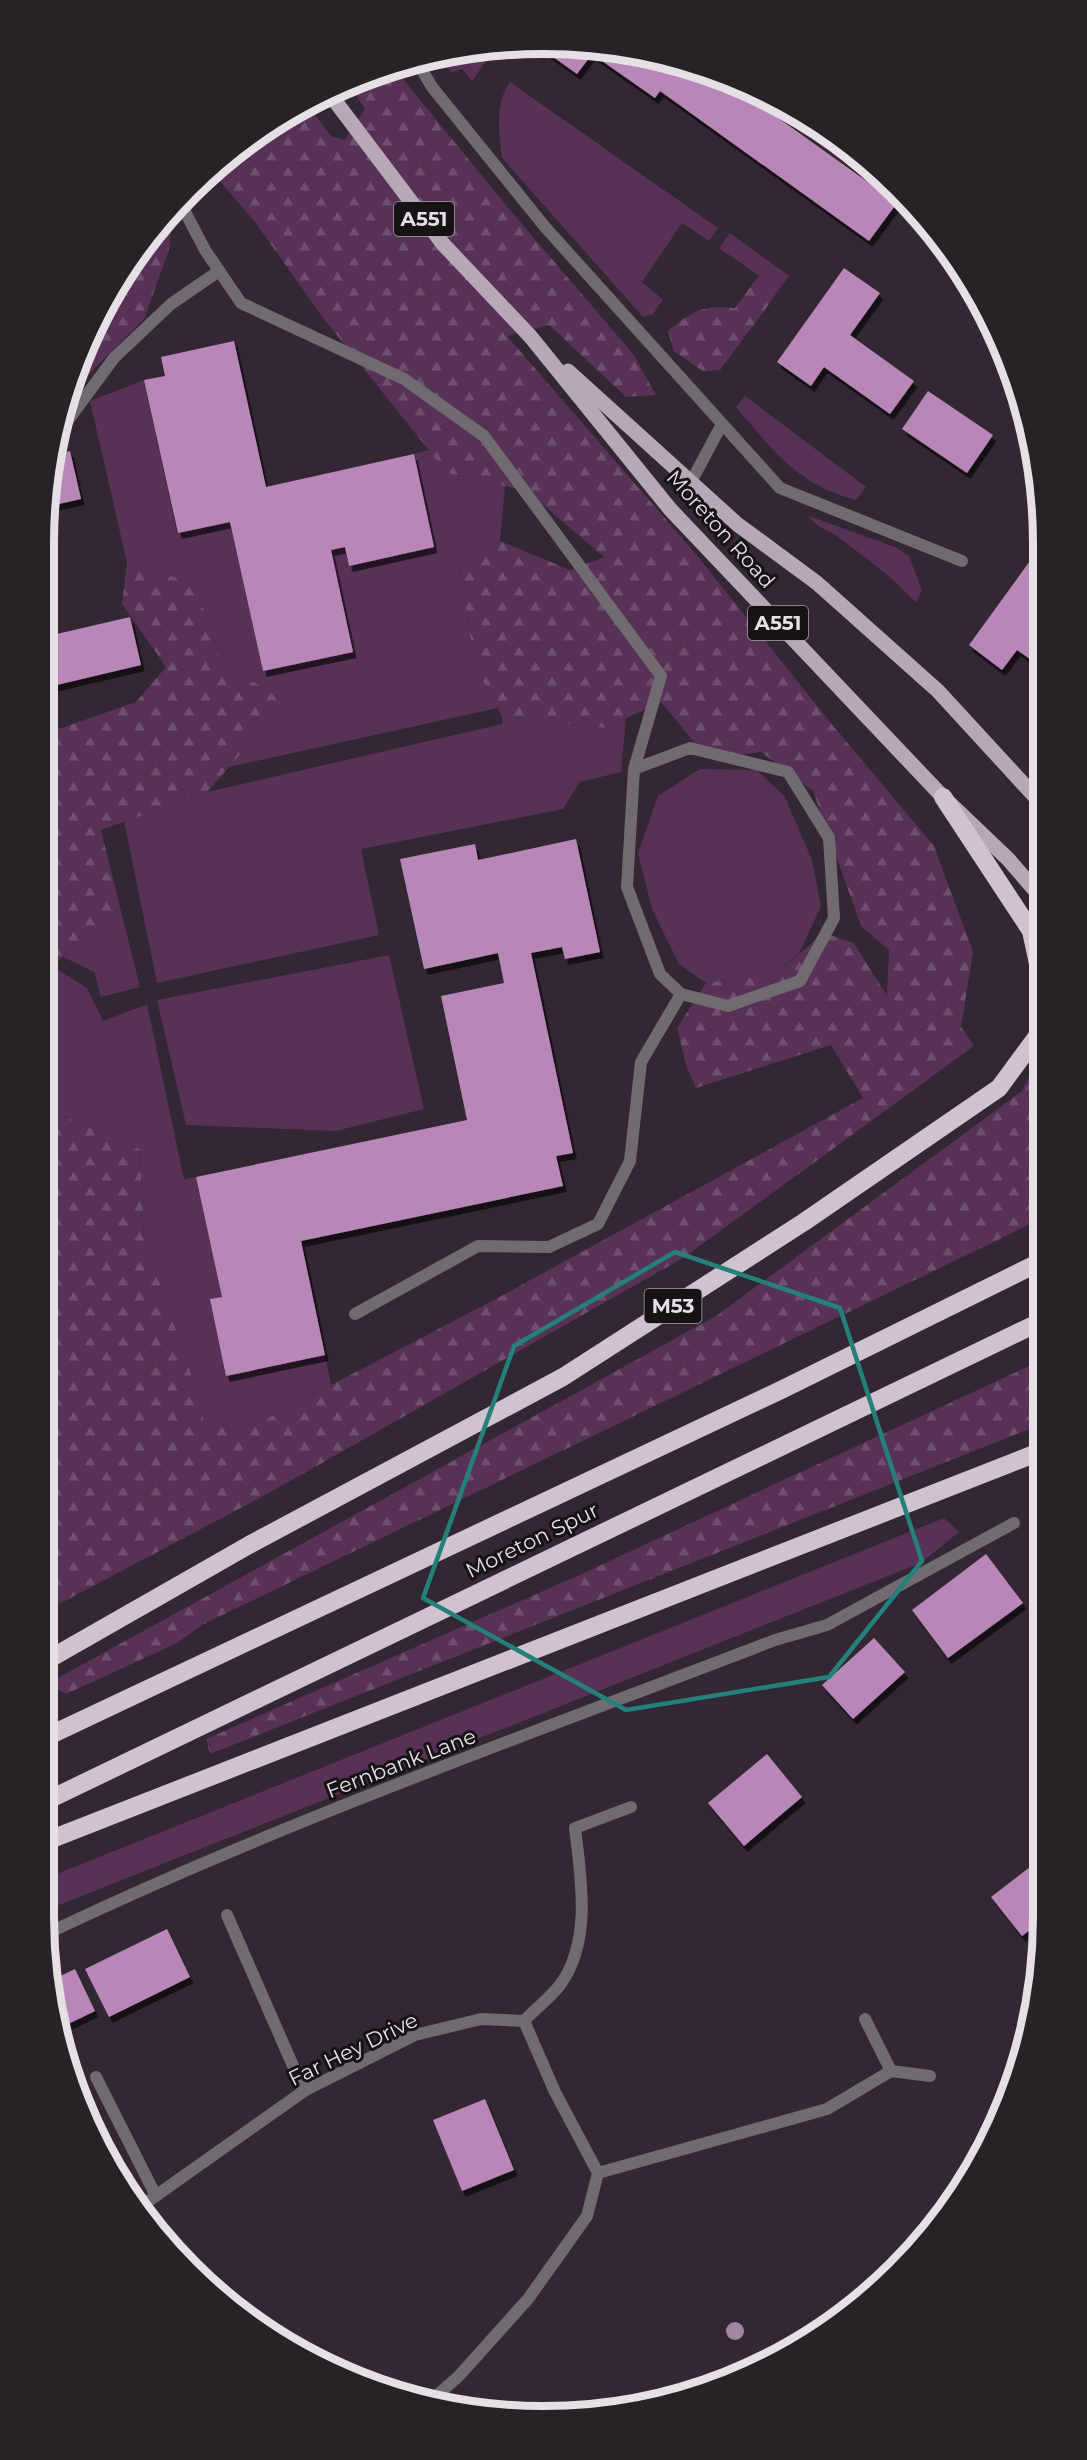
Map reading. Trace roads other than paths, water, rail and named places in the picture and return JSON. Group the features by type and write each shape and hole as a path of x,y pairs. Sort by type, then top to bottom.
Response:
{"highway":[{"name":"M53","path":"943,797 1031,931 1033,940"},
{"name":"M53","path":"54,1656 249,1545 563,1377 804,1222 999,1089 1033,1042"},
{"name":"Moreton Spur","path":"54,1733 781,1390 1033,1265"},
{"name":"Moreton Spur","path":"54,1797 1033,1325"},
{"path":"54,1838 1033,1455"}],"main road":[{"name":"Moreton Road","path":"335,101 443,244 530,336 670,508 943,797 1008,859 1033,888"},
{"name":"Moreton Road","path":"530,336 737,524 817,583 938,692 1033,794"}],"street":[{"path":"422,70 432,87 545,227 780,488 962,561"},
{"path":"185,210 219,271 241,303 404,379 484,436 661,676 634,769 627,887 660,974 681,993 728,1005 800,981 834,918 829,838 788,772 690,748 634,769"},
{"path":"71,416 114,358 171,304 219,271"},
{"path":"691,482 722,424"},
{"path":"356,1314 478,1246 549,1247 598,1224 630,1161 641,1062 681,993"},
{"name":"Fernbank Lane","path":"54,1930 123,1897 352,1802 775,1640 827,1625 1014,1523"},
{"path":"438,2394 458,2377 528,2299 587,2216 598,2173 555,2092 524,2021 560,1986 573,1961 582,1916 582,1883 575,1828 631,1807"},
{"path":"227,1915 304,2091"},
{"name":"Far Hey Drive","path":"147,2202 304,2091 415,2035 481,2019 524,2021"},
{"path":"865,2019 891,2071"},
{"path":"598,2173 826,2109 891,2071 930,2076"},
{"path":"96,2077 156,2196"}]}
